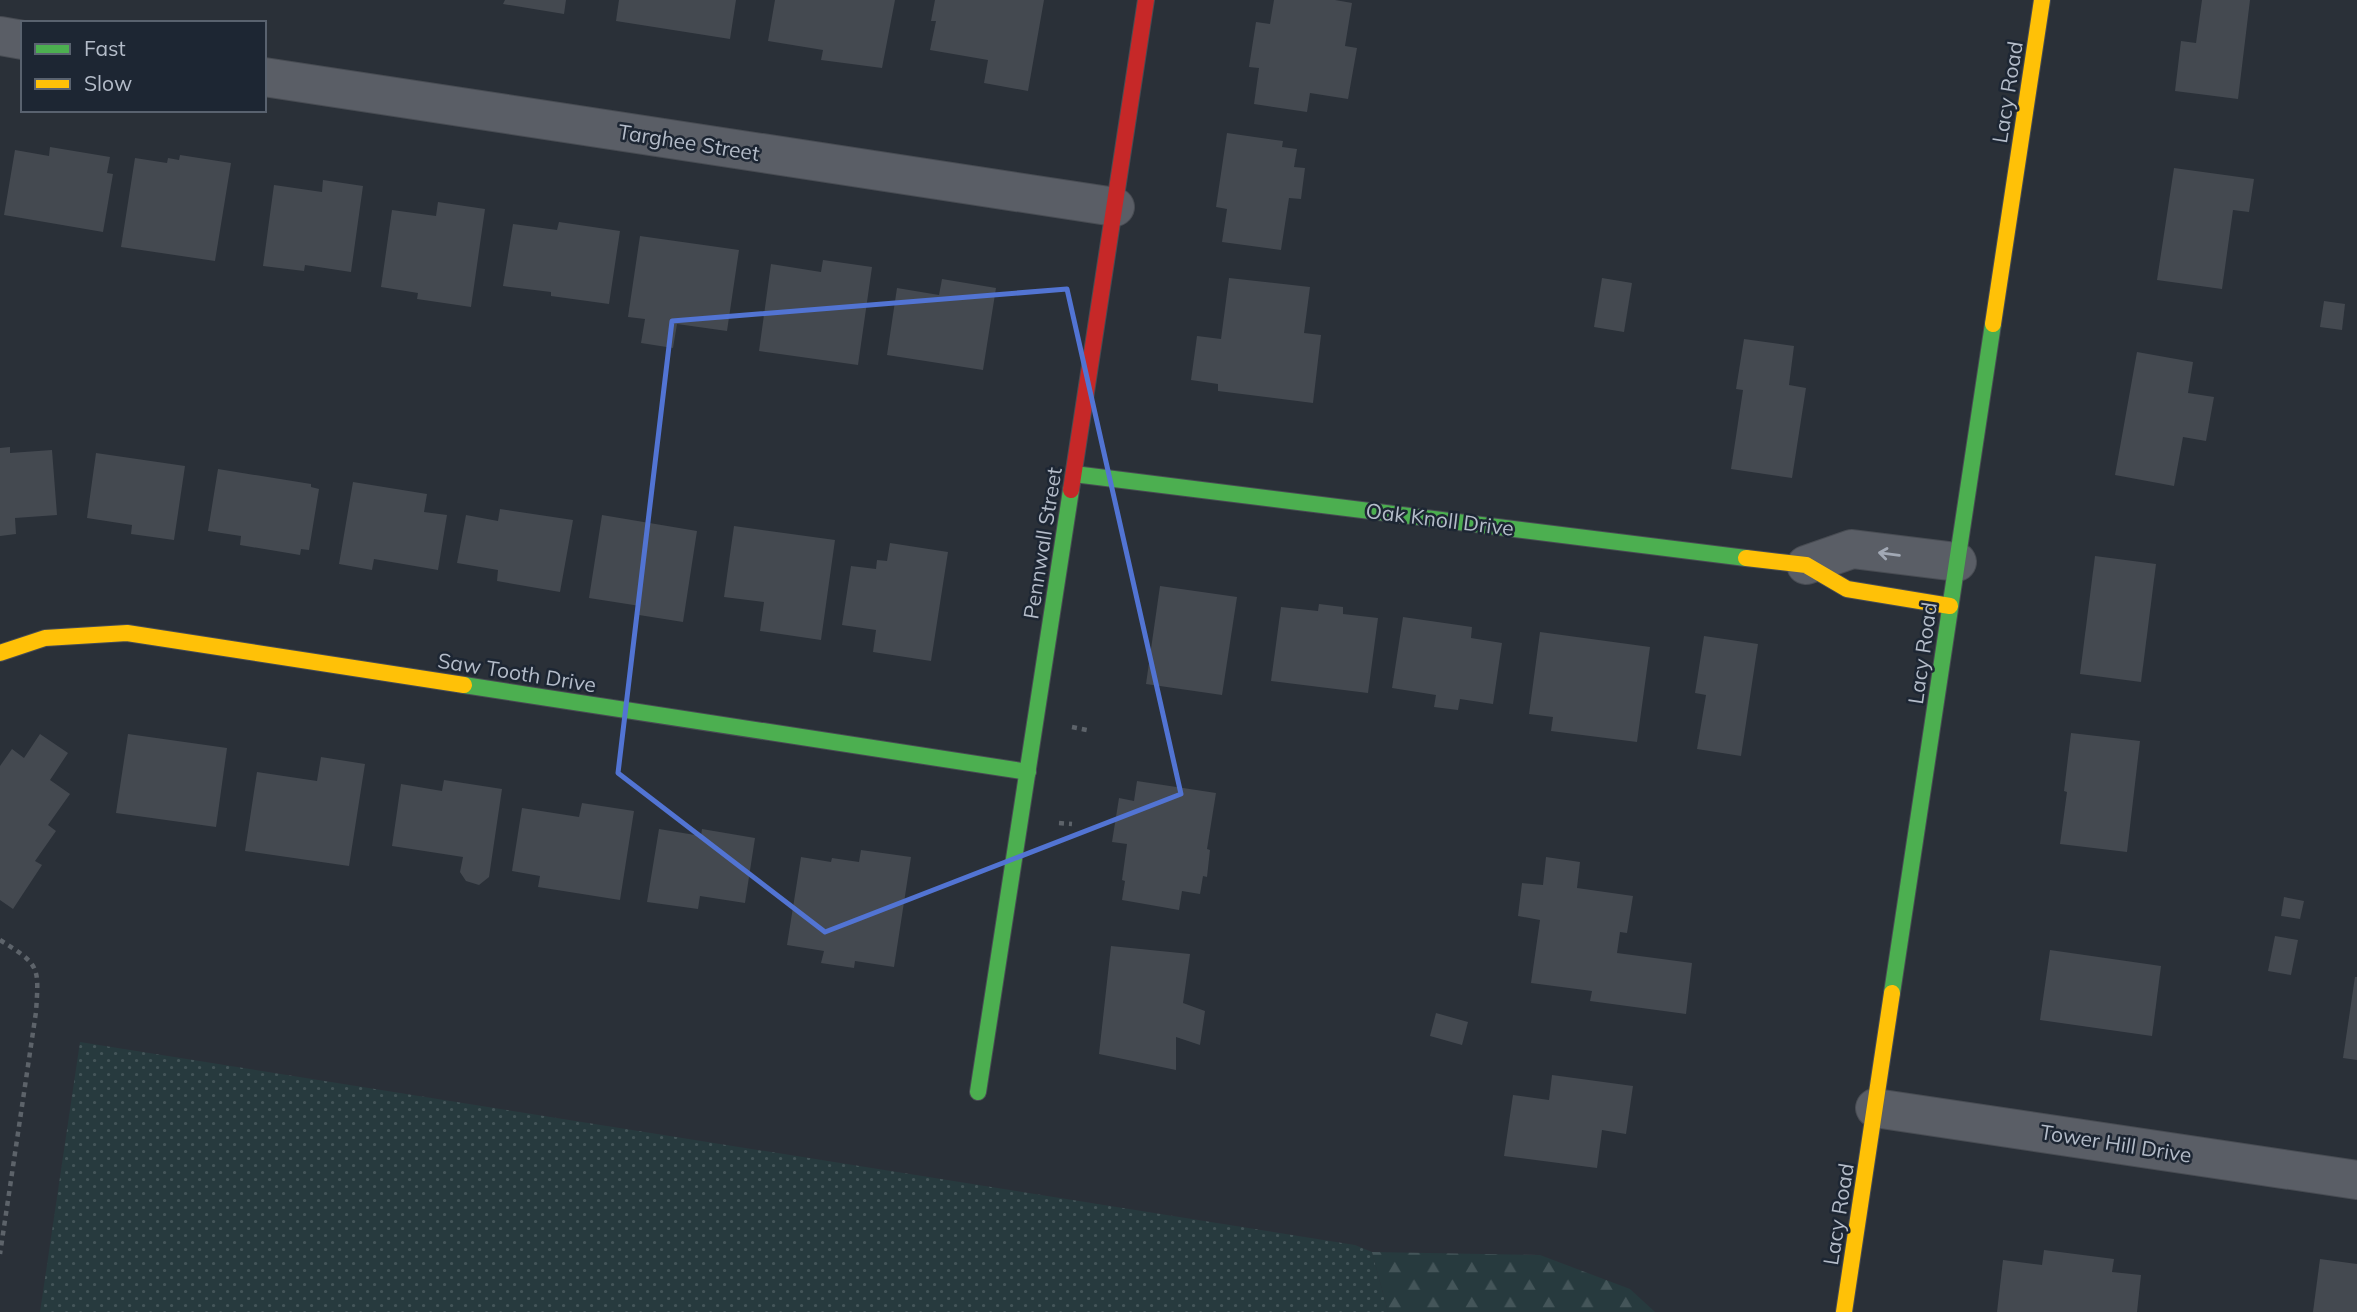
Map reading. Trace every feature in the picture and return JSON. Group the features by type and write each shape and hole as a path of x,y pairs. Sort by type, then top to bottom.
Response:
{"street":[{"name":"Pennwall Street","path":"978,1092 1146,0"},
{"name":"Lacy Road","path":"1844,1312 2042,0"},
{"path":"0,36 21,40"},
{"name":"Targhee Street","path":"266,76 1115,207"},
{"name":"Oak Knoll Drive","path":"1074,474 1806,565 1847,589 1950,606"},
{"name":"Oak Knoll Drive","path":"1806,565 1852,550 1957,562"},
{"name":"Saw Tooth Drive","path":"0,653 45,638 127,632 1028,772"},
{"name":"Tower Hill Drive","path":"1875,1108 2357,1180"}],"path":[{"path":"0,940 28,958 38,976 36,1012 0,1254"}],"highlighted area":[{"path":"1067,289 1181,794 825,932 618,773 672,321"}],"green space":[{"path":"80,1042 1355,1245 1372,1252 1388,1312 40,1312"},
{"path":"1372,1252 1540,1255 1630,1289 1655,1312 1388,1312"}],"building":[{"path":"505,0 566,0 564,14 503,4"},
{"path":"619,0 736,0 730,39 616,21"},
{"path":"775,0 895,0 882,68 821,60 823,50 768,41"},
{"path":"935,0 1044,0 1028,91 984,83 988,60 930,50 936,21 931,21"},
{"path":"1274,0 1335,0 1352,3 1345,46 1357,48 1348,99 1310,93 1307,112 1254,104 1259,68 1249,67 1256,22 1270,24"},
{"path":"2202,0 2250,0 2238,99 2175,91 2181,41 2196,43"},
{"path":"1227,133 1283,141 1282,147 1297,149 1294,167 1305,168 1301,199 1289,198 1281,250 1222,242 1227,209 1216,207"},
{"path":"50,147 110,157 107,173 113,174 103,232 4,215 15,150 49,156"},
{"path":"180,155 231,163 215,261 121,247 135,158 167,163 168,158 179,160"},
{"path":"2174,168 2254,179 2249,212 2233,210 2222,289 2157,280"},
{"path":"323,180 363,186 351,272 305,265 304,271 263,266 274,185 322,192"},
{"path":"438,202 485,209 471,307 417,299 418,293 381,287 392,210 436,216"},
{"path":"559,222 620,231 609,304 551,296 551,292 503,286 513,224 557,230"},
{"path":"640,236 739,250 727,331 677,324 673,348 641,343 645,319 628,317"},
{"path":"823,260 872,267 858,365 759,351 771,264 821,272"},
{"path":"1229,278 1310,287 1304,333 1321,335 1313,403 1218,391 1218,384 1191,380 1197,336 1221,339"},
{"path":"1602,278 1632,283 1624,332 1594,327"},
{"path":"942,279 996,288 983,370 887,355 897,288 939,295"},
{"path":"2324,301 2345,304 2342,330 2320,327"},
{"path":"1744,339 1794,346 1789,385 1806,388 1792,478 1731,469 1743,390 1736,389"},
{"path":"2137,352 2193,362 2188,393 2214,397 2206,441 2183,437 2174,486 2115,475"},
{"path":"10,447 10,453 52,450 57,515 15,518 16,534 0,536 0,448"},
{"path":"96,453 185,466 174,540 131,534 132,525 87,518"},
{"path":"218,469 311,484 311,487 319,489 309,550 301,549 300,555 240,545 241,536 208,531"},
{"path":"353,482 427,494 424,512 447,515 438,570 374,559 372,570 339,564"},
{"path":"500,509 573,520 560,592 497,581 498,570 457,563 466,515 498,521"},
{"path":"602,515 697,531 683,622 639,615 640,606 589,598"},
{"path":"734,526 835,540 821,640 760,631 764,602 724,597"},
{"path":"890,543 948,552 931,661 873,652 876,630 842,625 851,566 876,569 877,560 887,561"},
{"path":"2095,556 2156,564 2141,682 2080,674"},
{"path":"1160,586 1237,597 1222,695 1146,684"},
{"path":"1319,604 1343,607 1343,614 1378,618 1368,693 1271,681 1281,607 1318,611"},
{"path":"1403,617 1472,627 1471,638 1502,643 1493,704 1460,699 1458,710 1434,707 1436,695 1392,688"},
{"path":"1540,632 1650,647 1637,742 1551,731 1553,717 1529,714"},
{"path":"1704,636 1758,644 1741,756 1697,749 1706,695 1695,693"},
{"path":"2071,733 2140,741 2127,852 2060,844"},
{"path":"40,734 68,753 50,780 70,794 48,825 56,831 35,861 42,865 13,909 0,900 0,766 12,749 24,758"},
{"path":"128,734 227,748 216,827 116,813"},
{"path":"321,757 365,764 349,866 245,851 257,772 317,781"},
{"path":"444,780 502,789 489,877 479,885 466,881 460,872 463,857 392,846 401,784 442,791"},
{"path":"1137,781 1216,793 1207,849 1210,850 1207,877 1203,876 1200,894 1182,891 1179,910 1122,900 1127,844 1112,842 1119,798 1134,801"},
{"path":"582,803 634,811 620,900 538,887 540,876 512,871 522,808 579,817"},
{"path":"659,829 701,836 702,829 755,838 745,903 700,896 698,909 647,902"},
{"path":"861,850 911,857 894,967 855,961 854,968 821,963 824,951 787,945 801,857 831,862 832,858 859,862"},
{"path":"1546,857 1580,862 1577,888 1633,896 1627,933 1620,932 1617,953 1692,963 1686,1014 1590,1001 1592,991 1531,983 1540,920 1518,916 1522,883 1543,885"},
{"path":"2284,897 2304,901 2300,919 2281,916"},
{"path":"2275,936 2298,940 2291,975 2268,971"},
{"path":"1111,946 1190,954 1183,1003 1205,1011 1200,1045 1176,1037 1176,1070 1099,1054"},
{"path":"2050,950 2161,966 2152,1036 2040,1020"},
{"path":"2357,977 2357,1060 2343,1058"},
{"path":"1436,1013 1468,1022 1462,1045 1430,1036"},
{"path":"1552,1075 1633,1086 1626,1134 1602,1130 1597,1168 1504,1156 1513,1095 1549,1100"},
{"path":"2044,1250 2114,1259 2112,1272 2141,1275 2137,1312 1997,1312 2003,1260 2042,1265"},
{"path":"2320,1259 2357,1264 2357,1312 2313,1312"}],"traffic: fast":[{"path":"1892,993 1993,324"},
{"path":"1074,474 1746,558"},
{"path":"978,1092 1071,490"},
{"path":"464,685 1028,772"}],"traffic: slow":[{"path":"1993,324 2042,0"},
{"path":"1746,558 1806,565 1847,589 1950,606"},
{"path":"0,653 45,638 127,633 464,685"},
{"path":"1844,1312 1892,993"}],"traffic: jam":[{"path":"1071,490 1146,0"}]}
